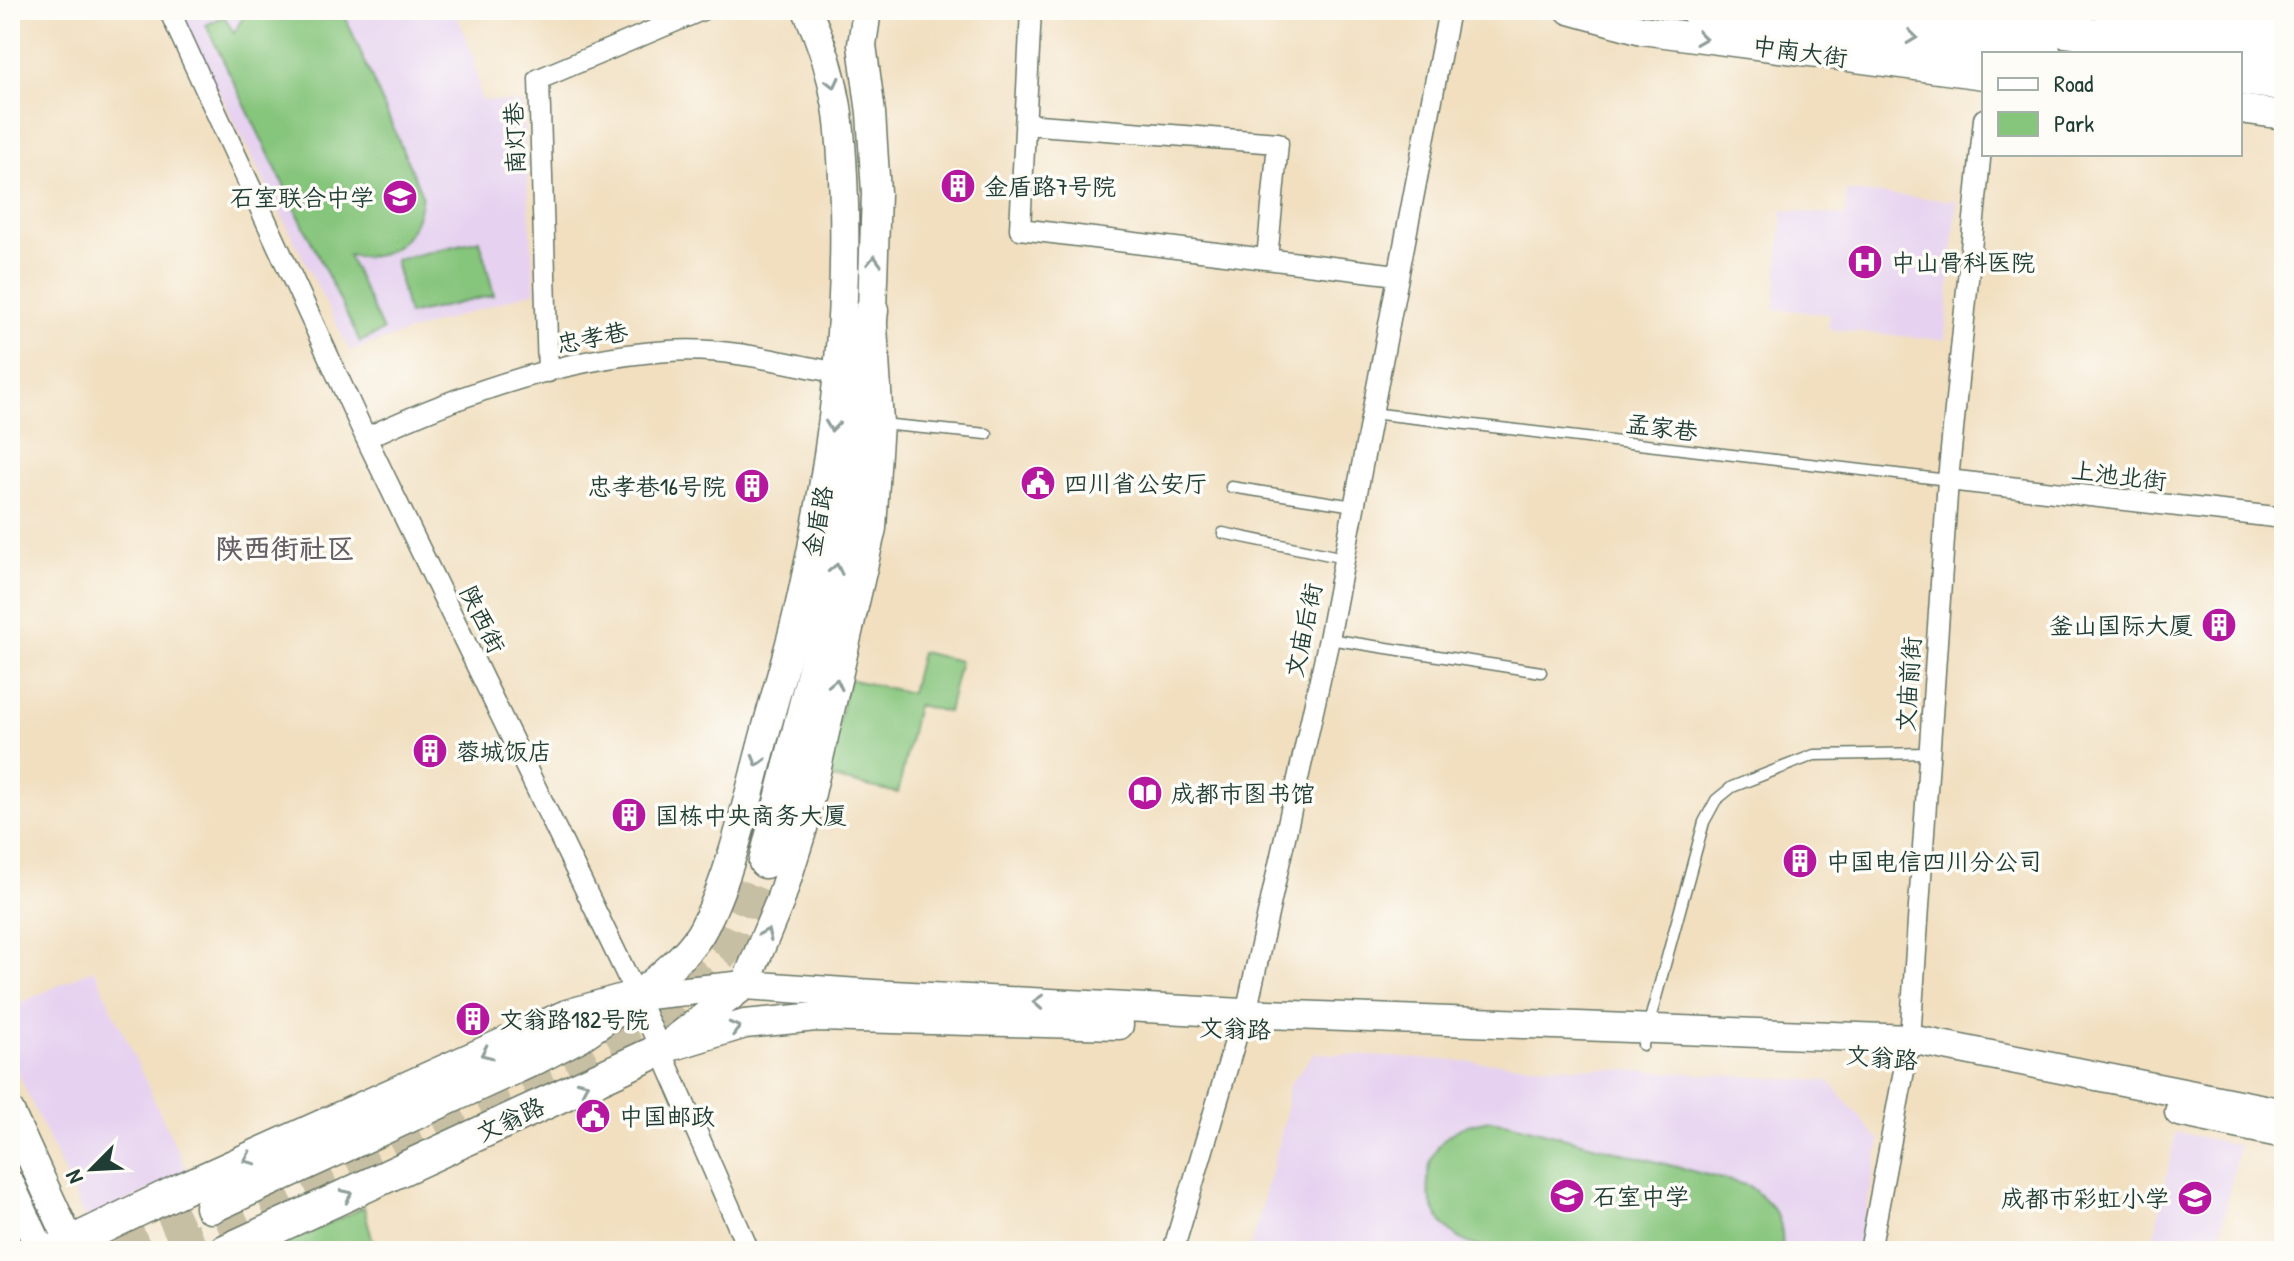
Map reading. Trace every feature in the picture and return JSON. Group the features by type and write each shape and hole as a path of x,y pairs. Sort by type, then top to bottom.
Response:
{"main road":[{"name":"金盾路","path":"637,996 686,951 703,929 739,829 802,597 823,490 844,306 844,154 830,68 807,10"},
{"name":"金盾路","path":"765,862 812,678 851,502 872,310 876,193 871,113 862,45 867,10"},
{"name":"中南大街","path":"1570,10 1642,30 1982,75"},
{"path":"1696,10 2029,52"},
{"path":"1900,10 2229,52"},
{"path":"2107,10 2284,33"},
{"path":"2242,54 2284,59"},
{"path":"2242,79 2284,84"},
{"path":"2242,109 2284,115"},
{"name":"金盾路","path":"660,1050 745,985 780,901 803,828 872,528 879,423 872,310"},
{"name":"文翁路","path":"60,1249 567,1016 637,996 745,985 1242,1020 1908,1048 2284,1113"},
{"name":"文翁路","path":"211,1207 545,1053 580,1035 637,996"},
{"name":"文翁路","path":"225,1251 660,1050 745,1024 816,1017 1242,1020"},
{"name":"文翁路","path":"1908,1048 2284,1134"},
{"path":"10,1112 60,1249"},
{"path":"10,1184 60,1249"}],"street":[{"name":"陕西街","path":"169,10 366,438 637,996 749,1251"},
{"name":"南灯巷","path":"548,372 539,79 702,10"},
{"path":"1031,10 1020,229 1397,275"},
{"name":"文庙后街","path":"1173,1251 1242,1020 1329,639 1449,10"},
{"path":"1025,124 1278,143 1267,259"},
{"name":"文庙前街","path":"1870,1251 1908,1048 1948,480 1982,139"},
{"name":"忠孝巷","path":"366,438 415,415 506,383 599,359 671,350 741,355 837,373"},
{"name":"上池北街","path":"1948,480 2284,518"}],"lane":[{"name":"孟家巷","path":"1371,413 1948,480"},
{"path":"879,423 987,434"},
{"path":"1231,487 1354,506"},
{"path":"1223,533 1344,558"},
{"path":"1329,639 1541,672"},
{"path":"1644,1037 1704,822 1716,800 1732,787 1814,755 1929,753"}],"shaded area":[{"name":"石室联合中学","path":"178,10 455,10 474,58 481,100 522,103 535,291 350,351"},
{"name":"中山骨科医院","path":"1847,191 1957,201 1945,340 1828,329 1829,314 1775,309 1783,210 1845,216"},
{"path":"94,969 188,1173 86,1220 10,1056 10,1008"},
{"name":"石室中学","path":"1314,1053 1829,1081 1880,1141 1858,1251 1250,1251 1285,1118 1289,1085"},
{"name":"成都市彩虹小学","path":"2176,1132 2239,1145 2217,1251 2151,1251"}],"green space":[{"path":"247,10 335,10 346,18 422,195 414,223 399,244 377,255 348,255 383,331 360,342 206,25 224,16 234,33"},
{"path":"480,240 494,295 408,315 395,260"},
{"path":"921,652 960,661 948,712 917,705 898,793 827,777 848,679 911,693"},
{"path":"1489,1120 1749,1186 1776,1213 1782,1229 1782,1251 1498,1251 1466,1242 1446,1227 1437,1215 1428,1187 1428,1173 1439,1146 1449,1135 1463,1127"},
{"path":"364,1207 375,1251 270,1251"}],"tunnel":[{"path":"175,1251 567,1066 665,1013 730,946 765,862"},
{"path":"119,1251 211,1207"}],"place":[{"name":"金盾路7号院","path":"958,186"},
{"name":"石室联合中学","path":"400,197"},
{"name":"中山骨科医院","path":"1865,262"},
{"name":"四川省公安厅","path":"1038,483"},
{"name":"忠孝巷16号院","path":"752,486"},
{"name":"釜山国际大厦","path":"2219,625"},
{"name":"蓉城饭店","path":"430,751"},
{"name":"成都市图书馆","path":"1145,793"},
{"name":"国栋中央商务大厦","path":"629,815"},
{"name":"中国电信四川分公司","path":"1800,861"},
{"name":"文翁路182号院","path":"473,1019"},
{"name":"中国邮政","path":"593,1116"},
{"name":"石室中学","path":"1567,1196"},
{"name":"成都市彩虹小学","path":"2195,1198"}],"district":[{"name":"陕西街社区","path":"285,548"}]}
